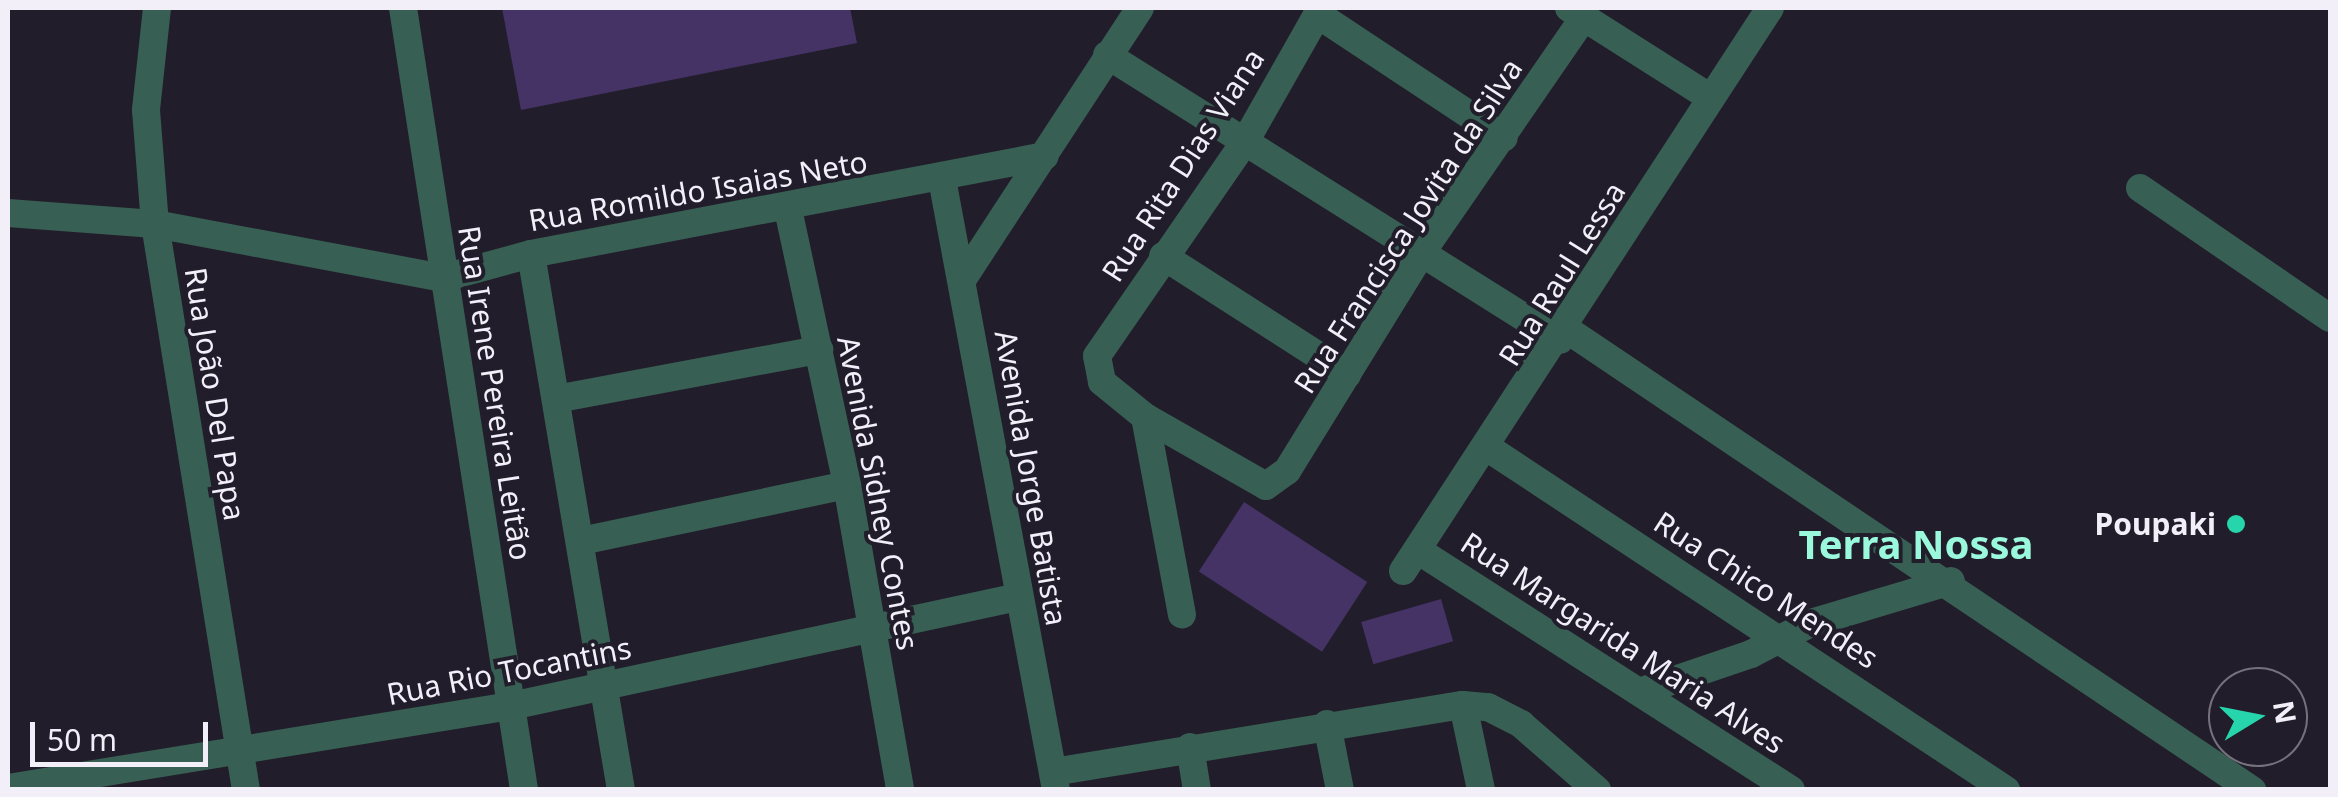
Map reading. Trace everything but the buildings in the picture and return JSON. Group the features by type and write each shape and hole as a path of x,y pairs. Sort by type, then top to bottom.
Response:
{"street":[{"name":"Rua João Del Papa","path":"157,8 146,110 155,224 246,790"},
{"name":"Rua Irene Pereira Leitão","path":"403,8 524,790"},
{"path":"962,280 1140,8"},
{"name":"Rua Raul Lessa","path":"1411,561 1563,334 1770,8"},
{"path":"1319,11 1504,138"},
{"name":"Rua Rita Dias Viana","path":"1145,416 1102,382 1097,356 1246,140 1319,11"},
{"path":"1576,12 1711,98"},
{"name":"Rua Francisca Jovita da Silva","path":"1145,416 1249,481 1266,486 1287,471 1422,252 1504,138 1576,12"},
{"path":"1107,55 1422,252 1563,334 1951,581 2252,790"},
{"name":"Rua Romildo Isaias Neto","path":"8,213 155,224 443,278 531,254 788,209 1045,156"},
{"name":"Avenida Jorge Batista","path":"942,179 1054,781"},
{"path":"2140,188 2330,318"},
{"name":"Avenida Sidney Contes","path":"788,209 846,485 900,790"},
{"path":"531,254 621,790"},
{"path":"1163,256 1347,374"},
{"path":"556,399 819,350"},
{"path":"1145,416 1182,615"},
{"name":"Rua Chico Mendes","path":"1488,448 1782,637 2006,790"},
{"path":"581,541 846,485"},
{"name":"Rua Margarida Maria Alves","path":"1411,561 1645,690 1791,790"},
{"path":"1645,690 1751,654 1782,637 1951,581"},
{"name":"Rua Rio Tocantins","path":"8,788 239,754 512,706 870,624 1018,597"},
{"path":"1054,781 1190,748 1463,705 1488,707 1522,724 1597,790"},
{"path":"1463,705 1480,790"},
{"path":"1327,724 1340,790"},
{"path":"1190,748 1197,790"}],"shaded area":[{"path":"502,8 850,8 857,43 521,110"},
{"path":"1244,502 1367,582 1322,652 1199,572"},
{"path":"1441,599 1453,641 1373,664 1361,622"}],"place":[{"name":"Poupaki","path":"2236,524"}],"district":[{"name":"Terra Nossa","path":"1916,544"}]}
